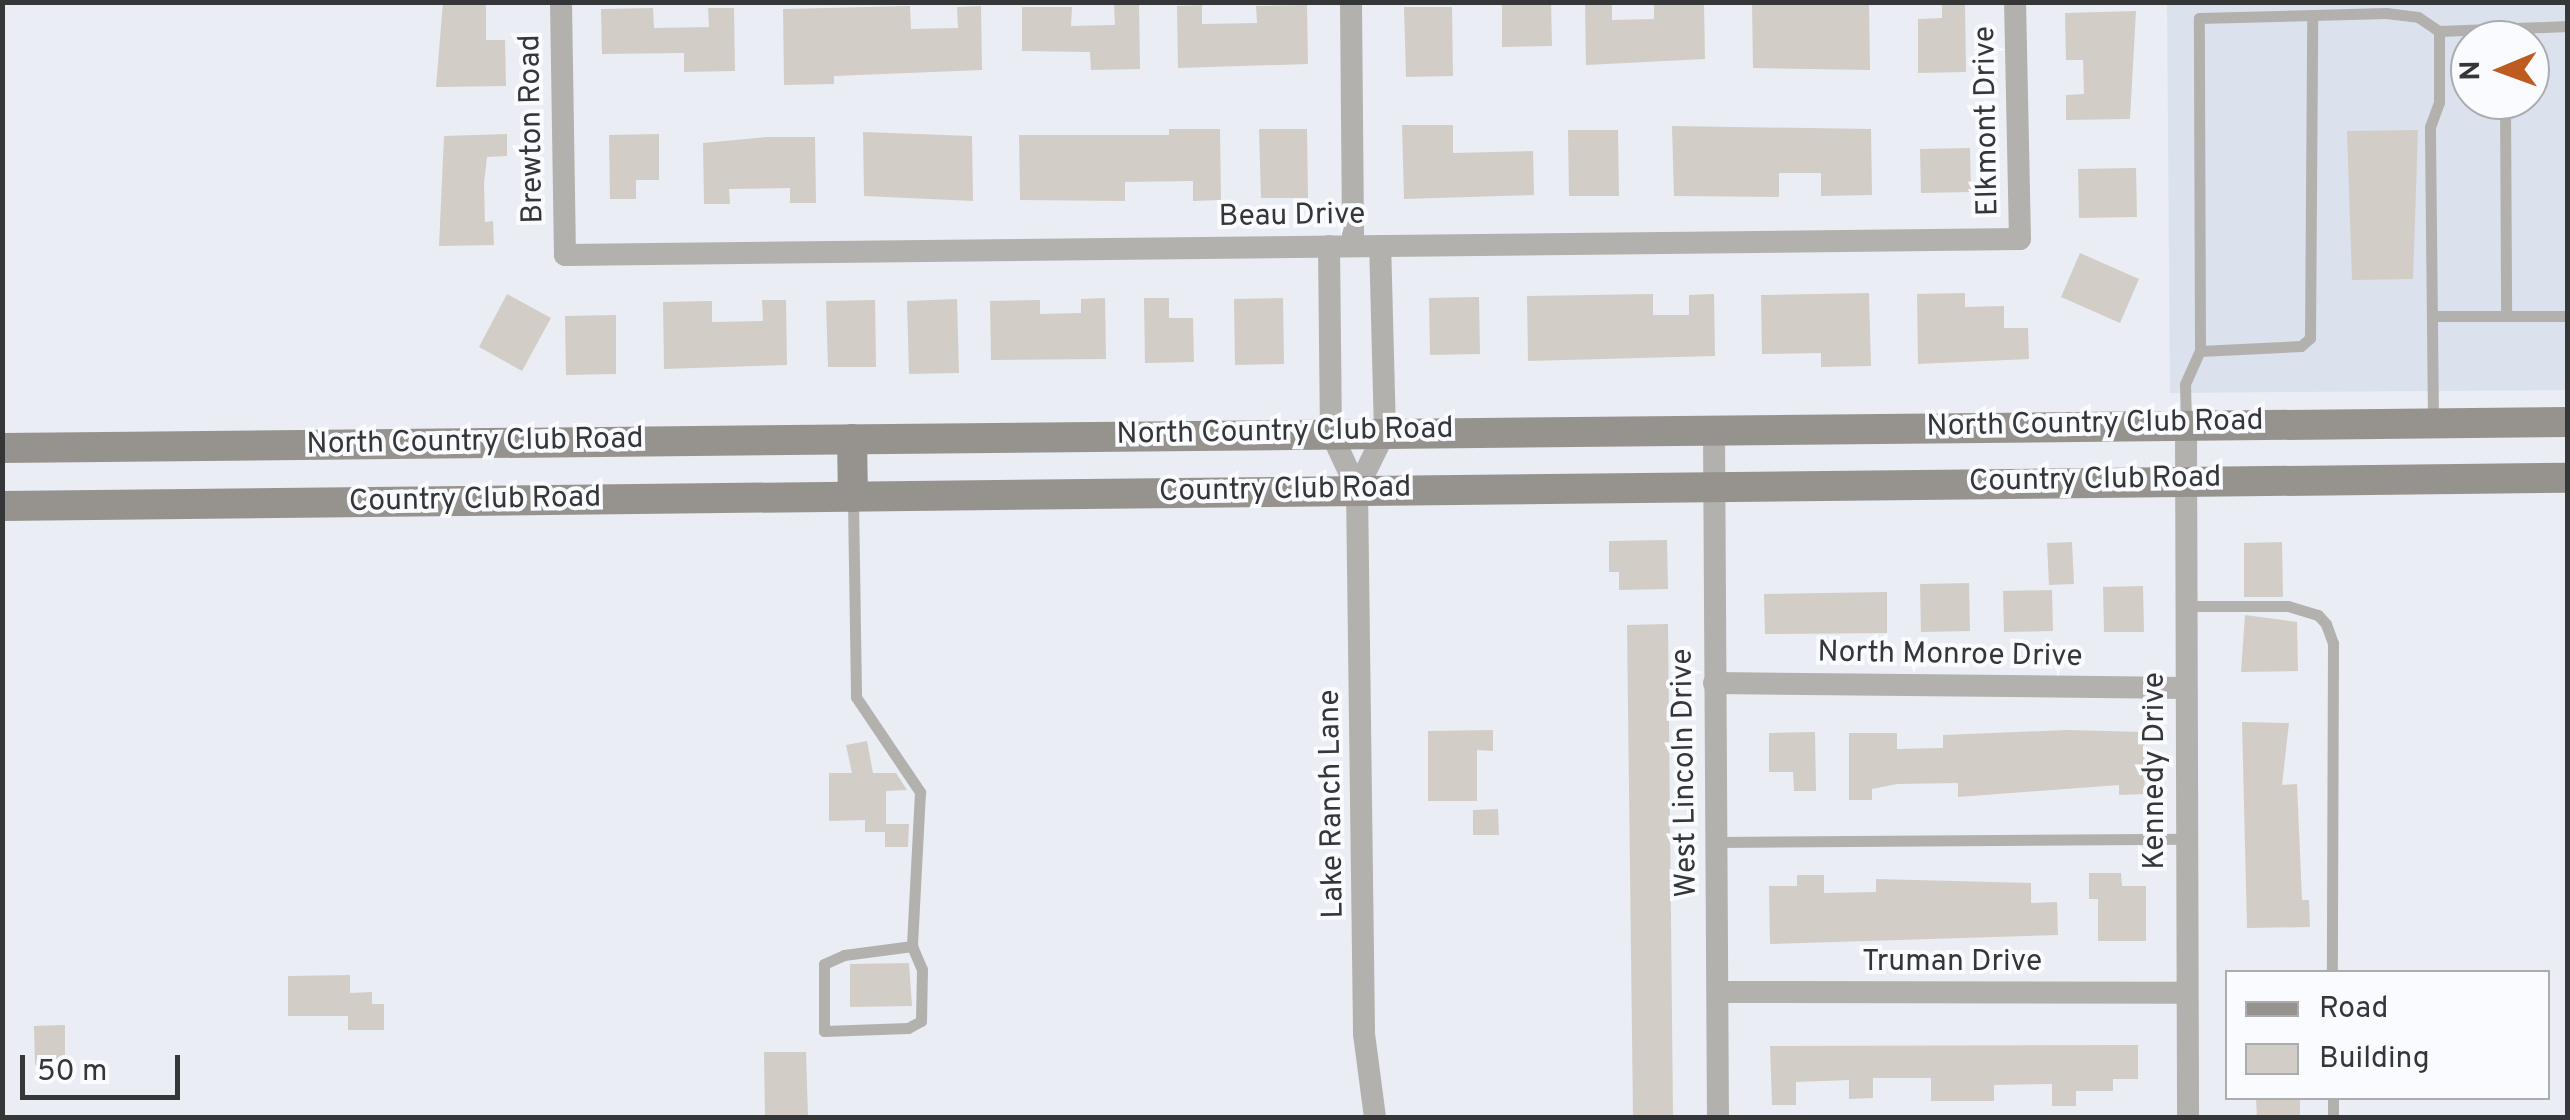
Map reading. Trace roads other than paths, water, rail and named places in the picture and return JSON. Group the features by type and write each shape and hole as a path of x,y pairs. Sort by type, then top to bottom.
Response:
{"main road":[{"name":"North Country Club Road","path":"2,448 2568,422"},
{"path":"852,439 853,496"},
{"name":"Country Club Road","path":"2,506 2187,479 2568,478"}],"street":[{"name":"Brewton Road","path":"561,2 565,255"},
{"path":"1351,2 1331,433 1357,489"},
{"name":"Elkmont Drive","path":"2015,2 2020,239"},
{"name":"Beau Drive","path":"565,255 2020,239"},
{"path":"1357,489 1385,432 1380,246"},
{"name":"Kennedy Drive","path":"2186,424 2188,1118"},
{"name":"West Lincoln Drive","path":"1714,428 1718,1118"},
{"name":"Lake Ranch Lane","path":"1357,489 1364,1034 1375,1118"},
{"name":"North Monroe Drive","path":"1714,683 2185,688"},
{"name":"Truman Drive","path":"1718,992 2186,994"}],"lane":[{"path":"2418,2 2418,17"},
{"path":"2200,350 2300,346 2310,338 2312,15"},
{"path":"2186,424 2185,384 2200,350 2199,18 2418,17 2438,31 2450,32"},
{"path":"2433,422 2430,126 2440,102 2438,31"},
{"path":"2505,120 2506,316"},
{"path":"2432,316 2568,316"},
{"path":"853,496 856,697 920,792 912,946 922,969 922,1022 908,1028 824,1031 824,964 844,955 912,946"},
{"path":"2186,606 2288,606 2318,614 2326,624 2333,643 2332,970"},
{"path":"1717,842 2186,839"}]}
